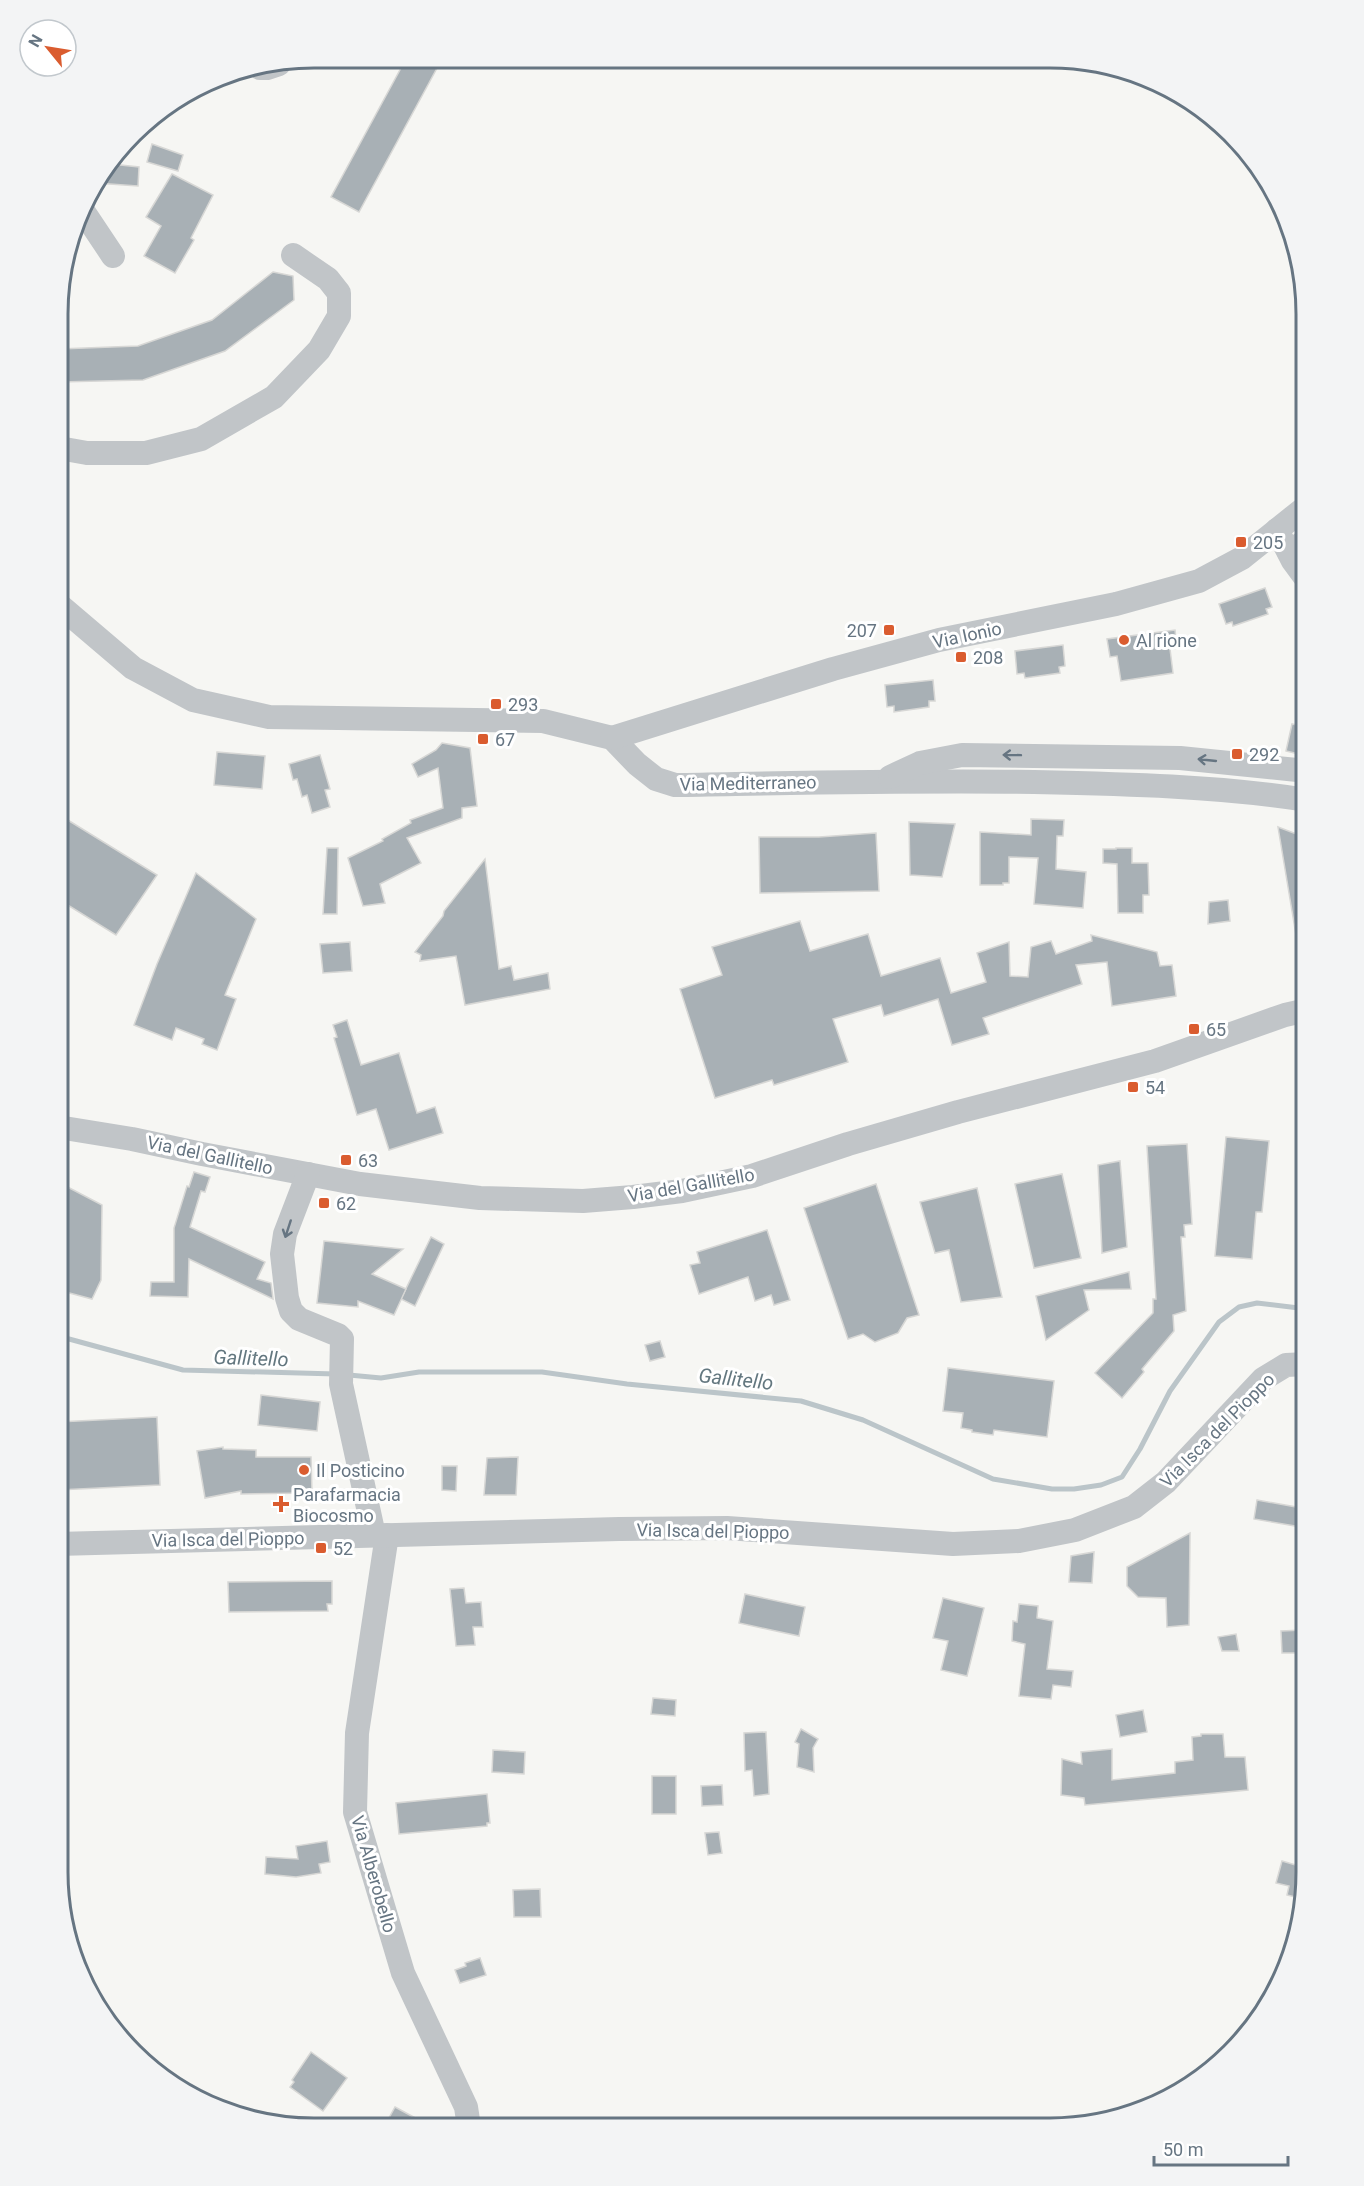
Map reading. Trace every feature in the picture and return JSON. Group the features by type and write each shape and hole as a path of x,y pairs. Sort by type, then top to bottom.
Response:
{"street":[{"path":"87,217 113,256"},
{"path":"68,450 87,453 146,453 201,439 274,397 319,350 339,316 339,293 334,286 328,279 292,255"},
{"name":"Via Ionio","path":"612,738 833,669 939,640 1116,604 1199,581 1242,558 1296,515"},
{"path":"1277,530 1296,544"},
{"path":"68,613 133,668 193,700 269,717 543,721 612,738"},
{"name":"Via Mediterraneo","path":"612,738 637,764 656,778 675,785 882,781 1149,784 1296,798"},
{"path":"882,781 920,763 962,755 1179,758 1296,770"},
{"name":"Via del Gallitello","path":"68,1129 360,1184 480,1198 583,1201 682,1191 752,1176 848,1144 958,1112 1155,1061 1296,1012"},
{"path":"308,1174 285,1234 282,1254 287,1298 291,1311 299,1319 338,1335 342,1339 341,1384 380,1535"},
{"name":"Via Isca del Pioppo","path":"68,1544 619,1528 728,1528 953,1544 1019,1541 1075,1530 1134,1507 1166,1482 1263,1379 1286,1365 1296,1365"},
{"name":"Via Alberobello","path":"380,1535 357,1733 355,1812 403,1973 466,2107 468,2118"}],"building":[{"path":"401,68 437,68 359,212 331,197"},
{"path":"152,144 183,155 178,171 147,162"},
{"path":"118,165 139,167 138,186 104,184"},
{"path":"172,174 213,195 191,238 194,240 175,273 144,256 161,226 146,217"},
{"path":"273,272 293,276 294,300 225,351 143,380 68,382 68,349 138,346 212,320"},
{"path":"1265,588 1272,607 1266,609 1268,614 1233,626 1232,622 1226,624 1219,604"},
{"path":"1175,630 1177,648 1170,649 1173,673 1121,681 1117,656 1110,657 1107,639"},
{"path":"1063,645 1065,666 1059,667 1060,673 1025,678 1024,673 1017,674 1015,651"},
{"path":"933,680 935,701 929,701 929,707 894,712 894,706 887,707 885,685"},
{"path":"1292,724 1296,725 1296,753 1286,751"},
{"path":"442,743 470,748 477,806 462,808 462,818 407,838 421,863 380,884 385,903 363,906 348,858 383,841 382,839 411,823 410,820 443,808 438,768 418,777 412,764 436,750"},
{"path":"217,752 265,756 262,789 214,785"},
{"path":"320,755 330,789 325,790 330,807 312,813 307,795 302,797 297,779 293,780 289,764"},
{"path":"1031,819 1064,820 1063,836 1057,836 1056,869 1086,872 1083,908 1034,904 1038,858 1009,857 1009,883 980,885 980,832 1031,835"},
{"path":"68,820 157,875 116,935 68,905"},
{"path":"909,822 955,824 942,877 910,875"},
{"path":"1278,827 1296,834 1296,935"},
{"path":"876,833 879,891 760,893 759,837 819,837"},
{"path":"327,848 338,848 337,914 323,914"},
{"path":"1132,848 1132,863 1148,863 1149,895 1143,895 1143,913 1118,913 1117,864 1103,863 1103,849"},
{"path":"485,859 499,969 511,966 514,980 548,973 550,989 465,1005 456,956 420,961 421,955 415,952"},
{"path":"196,873 256,919 225,995 236,999 217,1050 202,1044 204,1039 176,1028 172,1040 134,1025"},
{"path":"1228,900 1230,921 1208,924 1209,902"},
{"path":"800,921 810,951 868,934 881,976 940,958 951,993 986,982 977,953 1009,942 1010,976 1028,977 1031,947 1051,941 1056,954 1092,941 1091,935 1157,952 1160,966 1172,965 1176,996 1112,1006 1107,962 1076,965 1082,984 983,1018 989,1034 952,1045 938,999 884,1016 881,1005 833,1019 848,1062 774,1085 772,1080 715,1098 680,989 722,975 712,947"},
{"path":"350,942 352,971 323,973 320,944"},
{"path":"347,1020 361,1065 399,1053 417,1113 435,1107 443,1133 389,1150 376,1109 357,1115 334,1038 337,1037 333,1025"},
{"path":"1226,1137 1269,1141 1262,1212 1256,1212 1252,1259 1215,1256"},
{"path":"1187,1144 1192,1224 1184,1225 1185,1237 1181,1237 1186,1311 1173,1315 1174,1331 1142,1369 1144,1372 1122,1398 1095,1373 1153,1313 1153,1299 1156,1299 1147,1146"},
{"path":"1120,1161 1127,1247 1102,1253 1098,1165"},
{"path":"194,1172 210,1177 205,1192 201,1191 190,1227 265,1262 257,1279 271,1283 273,1299 189,1259 188,1297 150,1296 151,1282 174,1282 174,1228 187,1186 189,1187"},
{"path":"1062,1174 1081,1258 1034,1268 1015,1184"},
{"path":"876,1184 919,1315 907,1318 898,1333 875,1342 863,1334 848,1339 804,1208"},
{"path":"68,1187 102,1205 101,1280 92,1299 68,1293"},
{"path":"977,1188 1002,1297 961,1302 949,1250 935,1253 920,1202"},
{"path":"767,1230 790,1300 774,1305 771,1295 755,1301 748,1277 699,1294 690,1265 700,1263 697,1252"},
{"path":"431,1237 444,1244 415,1306 401,1299"},
{"path":"324,1241 403,1249 372,1274 406,1289 394,1315 358,1301 358,1307 317,1303"},
{"path":"1129,1272 1131,1289 1084,1290 1089,1310 1046,1340 1036,1296"},
{"path":"660,1341 665,1357 650,1361 645,1345"},
{"path":"948,1368 1054,1381 1047,1437 994,1430 993,1435 961,1428 963,1413 943,1411"},
{"path":"261,1395 320,1402 317,1431 258,1425"},
{"path":"157,1417 160,1485 68,1490 68,1421"},
{"path":"223,1447 223,1449 256,1450 256,1457 311,1457 312,1493 241,1494 241,1491 205,1498 197,1451"},
{"path":"518,1457 516,1495 484,1495 487,1458"},
{"path":"442,1466 457,1466 456,1491 442,1490"},
{"path":"1257,1500 1296,1507 1296,1526 1254,1519"},
{"path":"1190,1533 1189,1625 1167,1627 1166,1598 1138,1597 1127,1586 1127,1567"},
{"path":"1094,1552 1092,1583 1069,1582 1071,1556"},
{"path":"332,1581 332,1604 327,1604 328,1611 229,1612 228,1582"},
{"path":"464,1588 466,1603 481,1602 483,1627 473,1627 475,1645 456,1646 450,1589"},
{"path":"745,1594 805,1607 799,1636 739,1623"},
{"path":"943,1598 984,1608 967,1676 941,1670 948,1641 933,1638"},
{"path":"1019,1604 1038,1606 1037,1618 1053,1621 1047,1669 1073,1671 1071,1687 1053,1685 1051,1699 1019,1696 1025,1644 1012,1641 1013,1621 1017,1622"},
{"path":"1296,1630 1296,1653 1282,1653 1281,1631"},
{"path":"1236,1634 1239,1651 1222,1651 1218,1637"},
{"path":"653,1698 676,1700 675,1716 651,1714"},
{"path":"1143,1710 1147,1732 1120,1737 1116,1715"},
{"path":"801,1729 818,1739 813,1748 814,1772 797,1767 799,1744 795,1742"},
{"path":"766,1732 769,1794 754,1796 752,1770 745,1771 744,1733"},
{"path":"1201,1734 1223,1734 1225,1757 1245,1757 1248,1790 1085,1805 1084,1798 1061,1795 1062,1759 1082,1764 1081,1752 1112,1749 1112,1780 1175,1773 1175,1762 1193,1760 1192,1737 1201,1736"},
{"path":"493,1750 525,1752 524,1774 492,1772"},
{"path":"652,1776 676,1776 676,1814 652,1814"},
{"path":"722,1785 723,1805 702,1806 701,1786"},
{"path":"487,1794 490,1823 487,1823 487,1826 399,1834 396,1803"},
{"path":"719,1832 722,1853 708,1855 705,1833"},
{"path":"327,1841 330,1862 319,1864 321,1873 296,1877 265,1874 266,1857 298,1859 296,1846"},
{"path":"1282,1861 1296,1865 1295,1897 1287,1895 1289,1886 1276,1883"},
{"path":"540,1889 541,1917 514,1917 513,1890"},
{"path":"480,1958 486,1975 460,1983 455,1970 466,1966 465,1963"},
{"path":"311,2052 347,2078 323,2111 290,2087 294,2082 292,2080"},
{"path":"395,2107 415,2118 389,2118"}],"waterway":[{"name":"Gallitello","path":"349,1375 381,1378 419,1372 542,1372 627,1384 801,1401 863,1420 993,1479 1052,1489 1074,1489 1101,1485 1122,1477 1140,1449 1170,1391 1219,1322 1239,1307 1257,1303 1296,1308"},
{"name":"Gallitello","path":"68,1339 183,1370 336,1374"}],"place":[{"name":"205","path":"1241,542"},
{"name":"207","path":"889,630"},
{"name":"Al rione","path":"1124,640"},
{"name":"208","path":"961,657"},
{"name":"293","path":"496,704"},
{"name":"67","path":"483,739"},
{"name":"292","path":"1237,754"},
{"name":"65","path":"1194,1029"},
{"name":"54","path":"1133,1087"},
{"name":"63","path":"346,1160"},
{"name":"62","path":"324,1203"},
{"name":"Il Posticino","path":"304,1470"},
{"name":"Parafarmacia Biocosmo","path":"281,1504"},
{"name":"52","path":"321,1548"}]}
